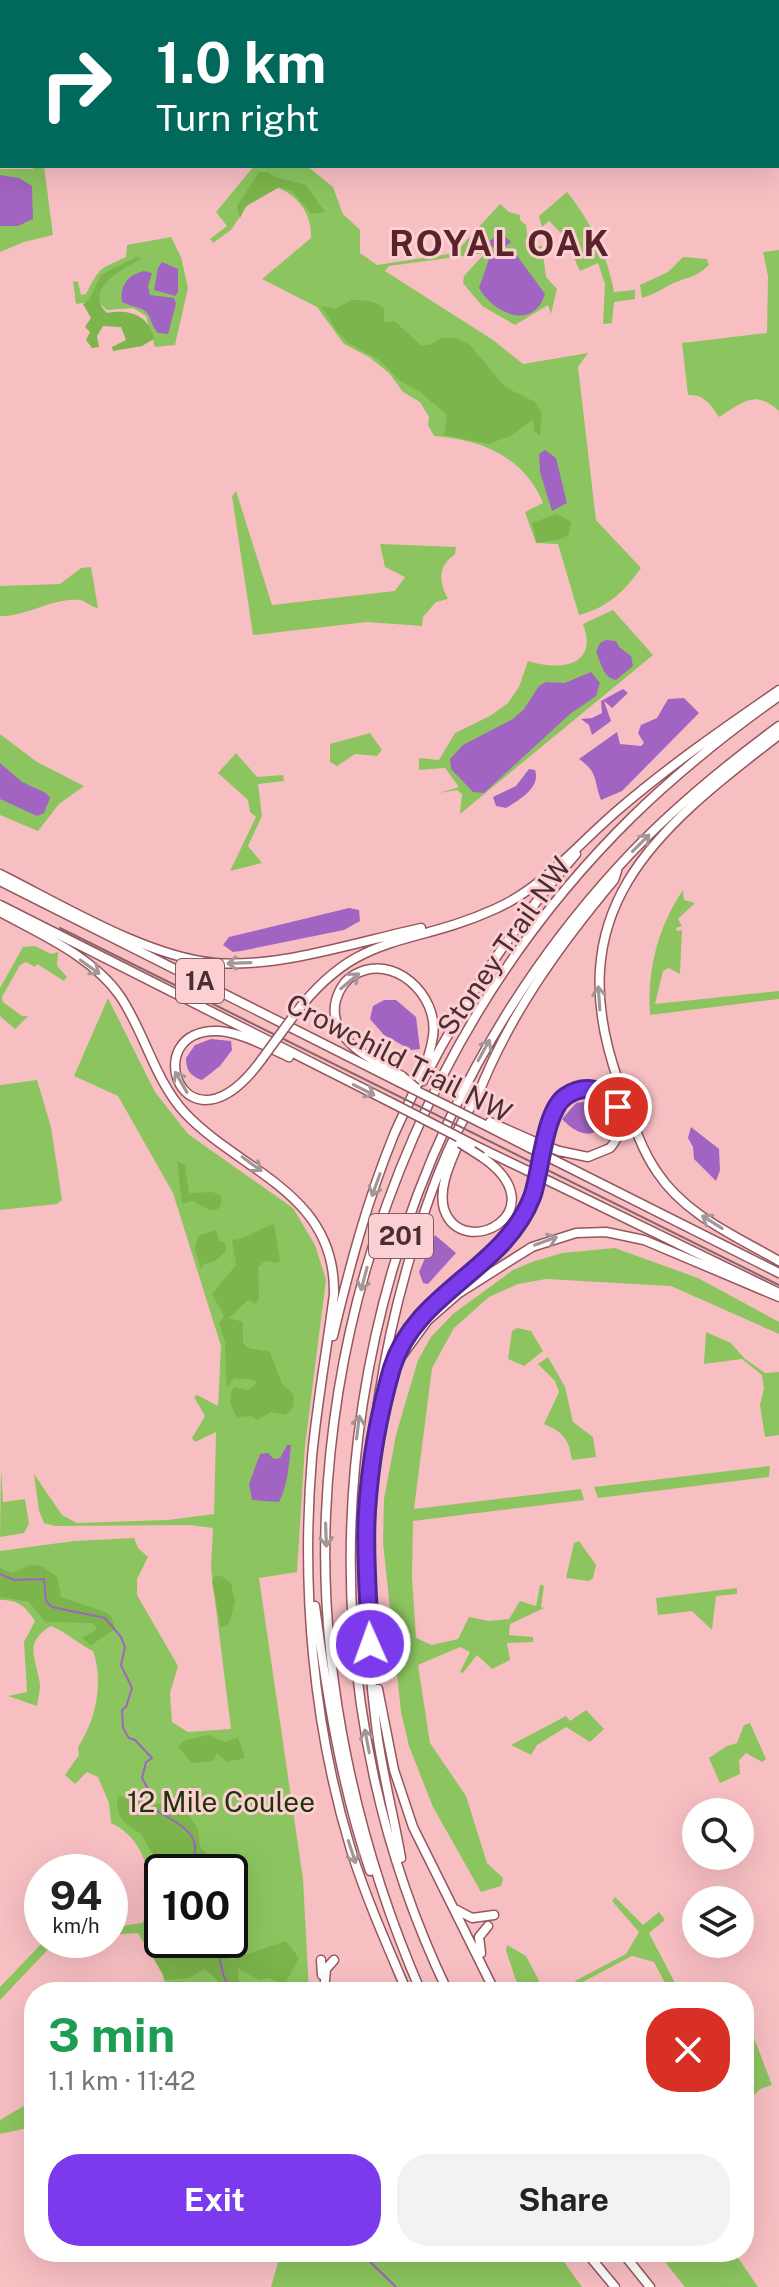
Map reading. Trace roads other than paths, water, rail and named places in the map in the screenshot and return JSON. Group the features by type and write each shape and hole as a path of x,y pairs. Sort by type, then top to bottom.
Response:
{"highway":[{"path":"337,1076 324,1074 239,1036 216,1031 198,1034 183,1044 175,1059 175,1073 188,1094 210,1100 233,1092 262,1059 295,1014 323,981 360,954 504,905 537,883 618,810 732,721 779,690"},
{"name":"Stoney Trail NW","path":"417,1982 397,1936 353,1791 337,1694 328,1600 326,1515 336,1416 351,1331 374,1242 389,1196 441,1078 490,995 536,930 629,820 696,758 779,696"},
{"name":"Stoney Trail NW","path":"443,1982 400,1871 364,1728 350,1599 352,1476 364,1379 375,1326 414,1197 464,1086 529,978 619,866 712,777 779,726"},
{"path":"779,735 692,808 641,861 623,888 610,918 601,947 598,979 600,1015 610,1057 643,1147 657,1174 690,1208 779,1261"},
{"path":"389,1152 443,1043 479,982 549,885 618,810"},
{"path":"400,1871 401,1857 390,1815 377,1733 369,1621 367,1509 369,1455 377,1400 400,1290 441,1170 523,1004 549,964 614,880 619,866"},
{"path":"0,874 145,944 180,956 214,962 266,961 480,915"},
{"name":"Crowchild Trail NW","path":"0,881 400,1079 461,1113 532,1144 556,1161 779,1273"},
{"name":"Crowchild Trail NW","path":"0,905 434,1125 779,1295"},
{"path":"0,912 52,941 110,982 128,1009 165,1088 177,1104 212,1137 274,1182 312,1221 327,1249 334,1278 327,1356 312,1458 309,1554 315,1670 330,1765 352,1852 403,1982"},
{"path":"327,1356 363,1222 434,1034 432,1015 419,989 400,975 377,970 353,976 341,988 336,999 338,1026 344,1037 361,1052 400,1079"},
{"path":"367,1509 382,1411 396,1357 416,1322 489,1258 519,1224 535,1188 551,1119 558,1104 566,1096 587,1089 599,1091 612,1099 620,1112 622,1125 610,1148 588,1157 559,1151 532,1144"},
{"path":"434,1125 440,1132 482,1157 508,1181 512,1201 510,1211 500,1224 477,1232 467,1230 449,1218 443,1200 448,1170 476,1098"},
{"path":"382,1411 396,1368 428,1320 450,1300 495,1269 532,1247 559,1236 592,1232 631,1236 773,1297 779,1295"},
{"path":"309,1554 328,1703 353,1815 374,1882 397,1936"},
{"path":"369,1621 385,1734 400,1791 424,1851 491,1982"},
{"path":"456,1909 472,1918 494,1915"},
{"path":"486,1969 479,1942 488,1926"},
{"path":"321,1960 323,1982"},
{"path":"325,1982 326,1969 334,1960"},
{"path":"594,2262 614,2287"},
{"path":"630,2262 650,2287"}],"waterway":[{"path":"0,1574 14,1580 44,1579 46,1601 52,1607 105,1618 121,1637 125,1647 121,1665 132,1688 126,1707 122,1710 123,1728 129,1738 135,1740 152,1758 146,1762 142,1778 148,1789 142,1802 182,1826 193,1839 195,1854"},
{"path":"219,1958 227,1982"},
{"path":"370,2262 396,2287"}],"tram line":[{"path":"60,928 779,1285"}],"district":[{"name":"ROYAL OAK","path":"500,243"}],"park label":[{"name":"12 Mile Coulee","path":"221,1802"}]}
